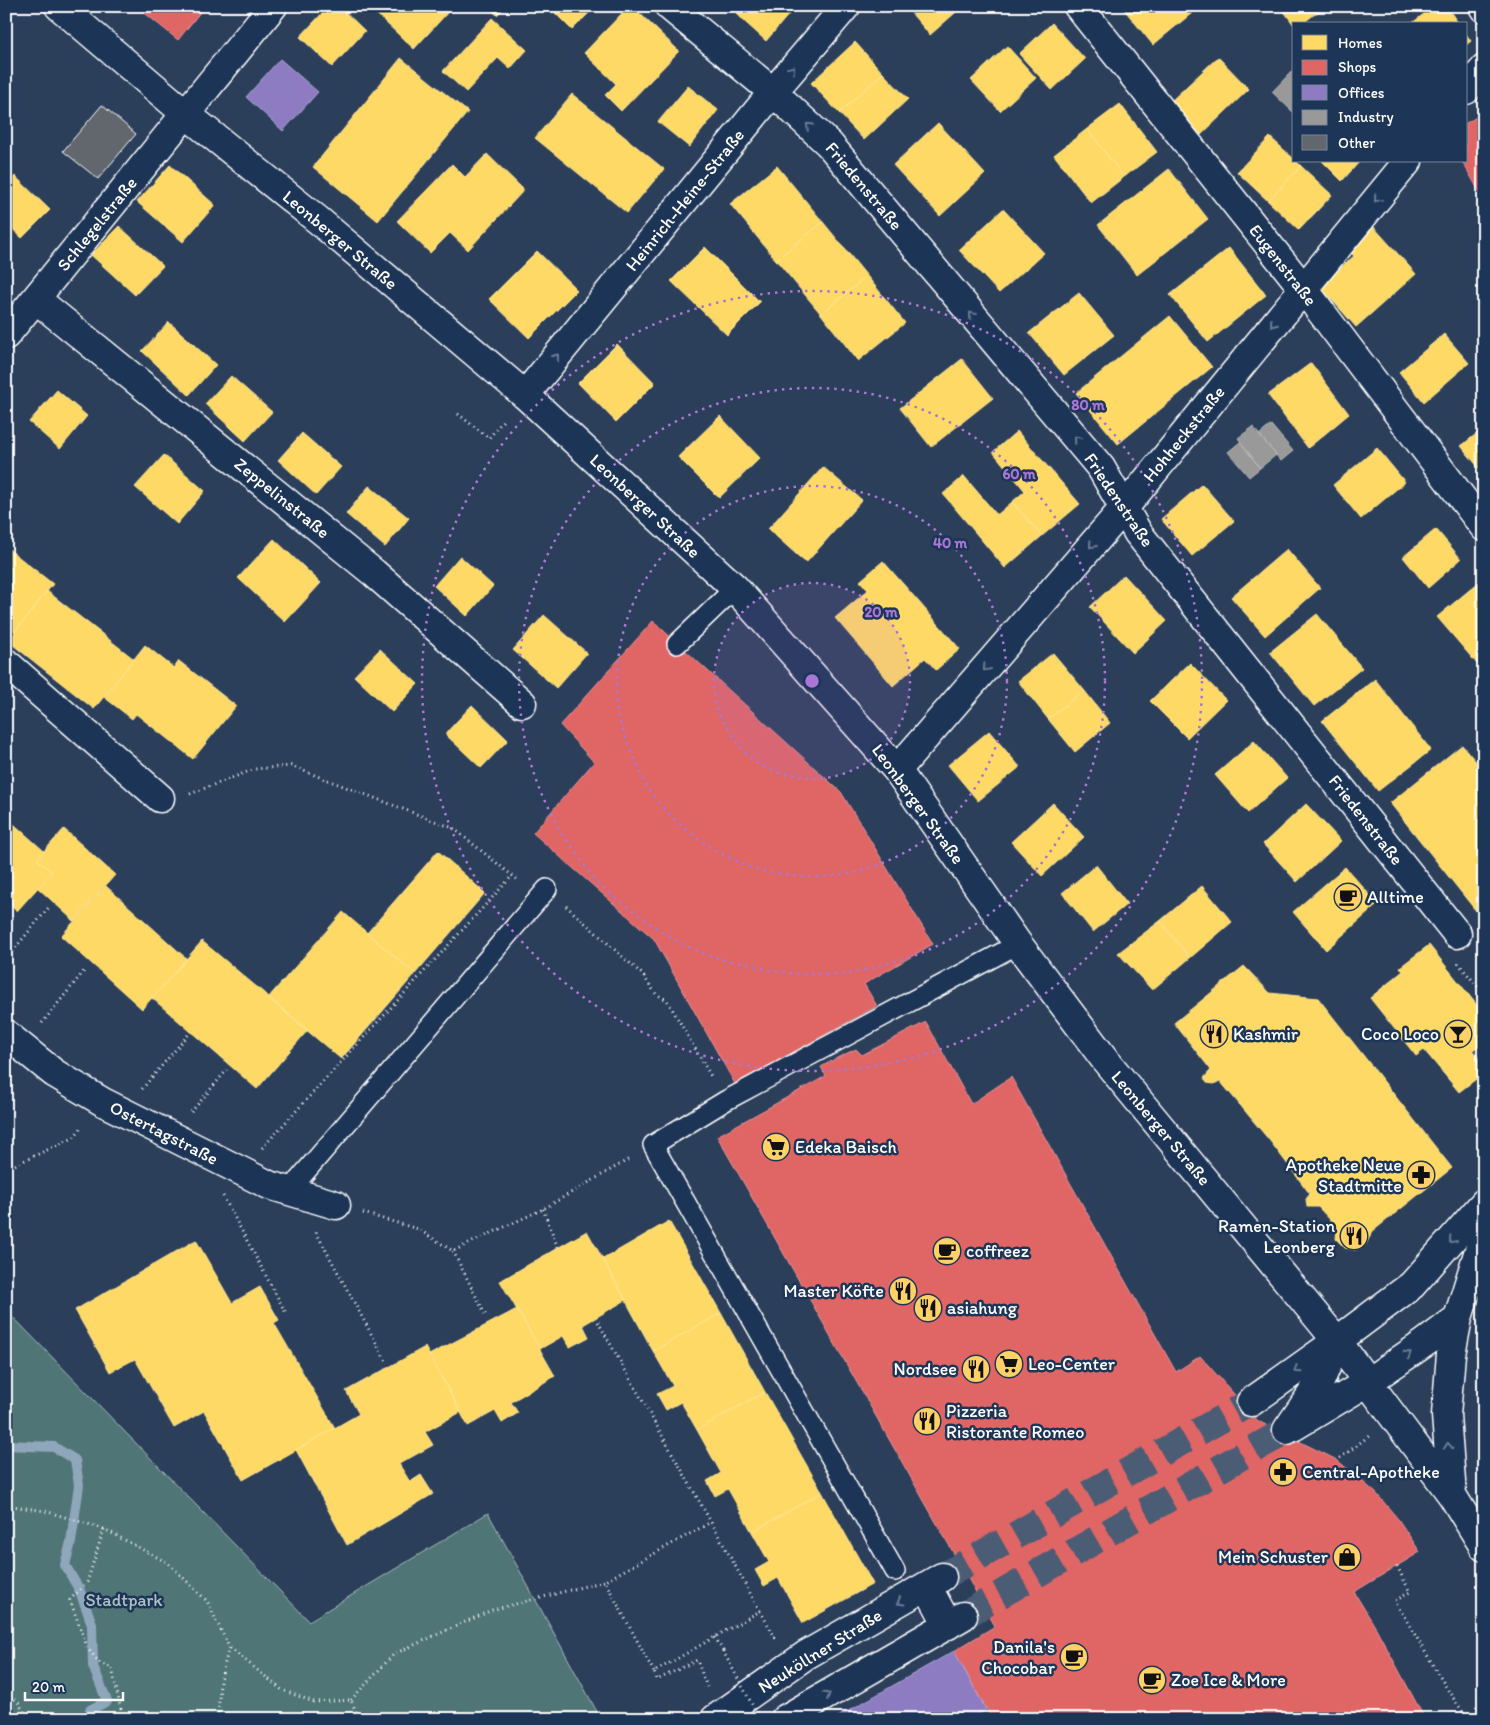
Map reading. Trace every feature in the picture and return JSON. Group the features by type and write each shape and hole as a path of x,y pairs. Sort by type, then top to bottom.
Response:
{"street":[{"name":"Leonberger Straße","path":"59,6 186,114 318,220 525,395 735,588 898,770 1018,944 1106,1061 1337,1341 1452,1495 1484,1547"},
{"name":"Schlegelstraße","path":"6,334 273,6"},
{"name":"Friedenstraße","path":"669,6 773,92 829,144 1101,468 1138,533 1457,934"},
{"name":"Heinrich-Heine-Straße","path":"525,395 773,92 846,6"},
{"name":"Eugenstraße","path":"1078,6 1303,288 1484,527"},
{"path":"1468,88 1484,69"},
{"name":"Hohheckstraße","path":"898,770 1124,508 1407,162"},
{"name":"Zeppelinstraße","path":"36,299 374,573 522,704"},
{"path":"6,663 160,798"},
{"name":"Ostertagstraße","path":"14,1040 54,1073 113,1107 268,1185 336,1205"},
{"path":"1250,1402 1412,1285 1484,1203"},
{"path":"1452,1495 1446,1415 1451,1354 1458,1318 1484,1234"},
{"path":"1337,1341 1320,1382 1288,1430 1368,1382 1458,1318"},
{"name":"Neuköllner Straße","path":"716,1719 806,1655 934,1582 956,1620 785,1719"}],"lane":[{"path":"677,644 735,588"},
{"path":"292,1192 547,889"},
{"path":"895,1571 653,1145 725,1101 1018,944"}],"path":[{"path":"458,414 489,438 525,395"},
{"path":"160,798 182,797 255,769 291,766 453,828 529,889 547,889 642,974 656,994 667,1000 725,1101"},
{"path":"241,1172 512,876"},
{"path":"6,959 50,906"},
{"path":"14,1040 85,970"},
{"path":"6,1170 73,1138 113,1107 188,1035"},
{"path":"171,1136 227,1070"},
{"path":"453,1250 543,1209 653,1145"},
{"path":"292,1192 388,1363"},
{"path":"221,1194 286,1315"},
{"path":"336,1205 418,1229 453,1250 486,1316"},
{"path":"543,1209 558,1248"},
{"path":"598,1322 760,1611 654,1672"},
{"path":"6,1505 46,1511 104,1528 168,1563 207,1601 229,1647 282,1690 314,1702 351,1700 394,1654 492,1610 605,1581 711,1522"},
{"path":"104,1528 87,1582 70,1600 88,1649 100,1663 112,1668 123,1719"},
{"path":"1397,1566 1410,1592 1395,1602 1449,1692 1468,1719"},
{"path":"605,1581 658,1680 697,1660"},
{"path":"715,1637 760,1719"},
{"path":"218,1719 220,1682 229,1647"},
{"path":"6,1694 18,1702 28,1719"},
{"path":"351,1700 359,1719"}],"green space":[{"name":"Stadtpark","path":"6,1313 16,1320 309,1621 488,1513 601,1719 6,1719"}],"building: Homes":[{"path":"329,6 339,6 365,31 332,67 300,37"},
{"path":"368,6 444,6 449,11 414,49"},
{"path":"487,6 506,6 497,15"},
{"path":"548,6 596,6 572,30"},
{"path":"629,6 632,6 679,51 621,111 605,95 616,84 584,53"},
{"path":"743,6 796,6 766,41 736,14"},
{"path":"905,6 963,6 930,35"},
{"path":"1121,6 1135,6 1127,13"},
{"path":"1135,6 1187,6 1192,13 1153,45 1127,13"},
{"path":"1280,6 1325,6 1305,22 1292,22"},
{"path":"1434,6 1446,6 1458,22 1414,22"},
{"path":"492,18 527,50 510,69 498,58 466,92 443,71"},
{"path":"1052,23 1085,59 1052,90 1019,54"},
{"path":"855,42 883,73 839,113 811,83"},
{"path":"1007,46 1036,78 1000,111 971,80"},
{"path":"1218,57 1249,89 1201,135 1170,102"},
{"path":"401,58 468,112 378,221 313,167"},
{"path":"883,73 908,99 864,140 839,113"},
{"path":"688,86 718,110 689,147 658,122"},
{"path":"572,94 664,169 627,213 535,138"},
{"path":"1120,104 1157,152 1124,177 1087,129"},
{"path":"938,123 985,174 940,216 893,165"},
{"path":"1087,129 1124,177 1091,203 1054,155"},
{"path":"1270,137 1292,157 1292,162 1297,162 1301,166 1268,201 1237,172"},
{"path":"487,154 524,190 468,250 450,233 430,253 397,221 452,164 465,177"},
{"path":"1323,162 1359,162 1342,181"},
{"path":"170,165 215,205 183,242 137,202"},
{"path":"777,166 823,222 776,260 730,204"},
{"path":"1301,166 1332,195 1299,230 1268,201"},
{"path":"1169,169 1208,219 1137,275 1098,225"},
{"path":"15,176 50,210 22,238 6,223 6,185"},
{"path":"1003,209 1044,253 999,293 959,250"},
{"path":"823,222 867,276 821,314 776,260"},
{"path":"1372,225 1416,274 1356,327 1320,286 1354,256 1347,248"},
{"path":"119,226 163,266 135,295 91,255"},
{"path":"705,247 760,302 727,335 671,281"},
{"path":"1229,248 1266,295 1208,342 1170,295"},
{"path":"537,251 577,290 529,338 489,299"},
{"path":"867,276 905,323 858,361 821,314"},
{"path":"1079,293 1114,335 1064,375 1029,333"},
{"path":"1170,316 1212,367 1118,444 1076,393"},
{"path":"169,322 216,365 189,395 142,351"},
{"path":"1444,334 1469,363 1424,402 1399,372"},
{"path":"617,344 655,383 616,422 578,383"},
{"path":"962,359 993,398 931,447 900,408"},
{"path":"1311,363 1349,414 1308,448 1268,395"},
{"path":"231,376 272,412 245,441 205,404"},
{"path":"57,390 87,416 60,449 29,422"},
{"path":"720,416 760,458 719,498 678,457"},
{"path":"1484,428 1484,474 1461,446"},
{"path":"1017,431 1080,504 1042,536 1012,502 1025,491 993,452"},
{"path":"302,433 341,467 316,495 278,460"},
{"path":"1377,448 1405,482 1361,519 1333,485"},
{"path":"164,455 205,491 177,524 135,487"},
{"path":"823,467 862,500 806,563 768,529"},
{"path":"964,476 997,515 1012,502 1042,536 1005,568 943,494"},
{"path":"1202,484 1234,521 1192,556 1161,519"},
{"path":"369,486 409,518 385,547 346,514"},
{"path":"1436,529 1461,559 1428,588 1403,557"},
{"path":"274,539 321,583 285,622 238,578"},
{"path":"6,547 53,584 15,632 6,625"},
{"path":"1287,549 1320,588 1265,636 1231,597"},
{"path":"460,556 493,586 467,616 434,586"},
{"path":"883,561 960,649 936,670 925,658 893,686 835,618 868,590 860,581"},
{"path":"1124,575 1167,621 1133,653 1090,607"},
{"path":"1479,582 1484,587 1484,672 1437,617"},
{"path":"47,591 134,659 94,709 8,641"},
{"path":"1317,614 1362,668 1314,706 1270,652"},
{"path":"544,615 587,653 556,688 513,650"},
{"path":"145,645 174,668 179,661 236,706 193,759 136,714 132,719 104,697"},
{"path":"380,649 418,684 392,712 354,676"},
{"path":"1053,653 1084,690 1048,719 1018,681"},
{"path":"1190,663 1226,700 1187,738 1150,701"},
{"path":"1375,679 1431,750 1378,791 1322,721"},
{"path":"1084,690 1110,723 1075,752 1048,719"},
{"path":"472,705 508,740 481,768 445,734"},
{"path":"989,731 1020,767 978,801 948,765"},
{"path":"1254,741 1287,778 1248,813 1215,775"},
{"path":"1462,745 1484,771 1484,921 1390,803"},
{"path":"1053,803 1084,837 1042,876 1011,842"},
{"path":"1306,804 1341,841 1297,882 1263,844"},
{"path":"6,817 44,851 37,859 52,872 17,911 6,902"},
{"path":"64,829 115,875 74,921 38,888 52,872 37,859"},
{"path":"438,851 485,893 415,974 367,933"},
{"path":"1096,865 1127,904 1093,932 1062,893"},
{"path":"1345,867 1378,904 1326,950 1293,912"},
{"path":"106,886 187,959 142,1009 61,936"},
{"path":"1202,886 1232,922 1190,958 1160,921"},
{"path":"343,912 415,974 341,1059 268,998"},
{"path":"1160,921 1190,958 1152,990 1118,953"},
{"path":"202,941 308,1030 257,1089 152,998"},
{"path":"1429,945 1484,1014 1484,1042 1473,1050 1484,1064 1484,1073 1459,1092 1424,1050 1416,1056 1370,998 1403,971 1400,967"},
{"path":"1244,966 1270,993 1318,998 1452,1168 1373,1231 1366,1244 1355,1250 1345,1248 1336,1239 1337,1227 1318,1207 1307,1207 1306,1199 1310,1194 1270,1141 1220,1081 1214,1084 1207,1083 1204,1078 1211,1070 1174,1023"},
{"path":"669,1221 721,1313 653,1351 603,1259"},
{"path":"587,1231 626,1300 583,1325 589,1337 570,1347 563,1336 540,1349 500,1281"},
{"path":"196,1240 232,1303 260,1287 279,1320 274,1323 335,1428 243,1480 204,1411 174,1428 135,1359 110,1372 75,1310"},
{"path":"517,1309 555,1376 511,1402 518,1413 502,1423 495,1411 468,1426 429,1355"},
{"path":"721,1313 765,1392 697,1430 681,1402 666,1410 657,1394 673,1386 653,1351"},
{"path":"425,1347 461,1412 425,1432 433,1445 399,1464 410,1482 421,1475 433,1494 347,1545 296,1450 359,1414 346,1391"},
{"path":"765,1392 822,1492 752,1532 728,1489 715,1496 707,1481 721,1473 697,1430"},
{"path":"822,1492 873,1584 803,1623 778,1578 764,1586 755,1570 769,1562 752,1532"}],"building: Shops":[{"path":"136,6 205,6 178,40"},
{"path":"1484,113 1484,200 1463,162 1468,162 1468,122"},
{"path":"653,621 841,792 933,944 864,984 877,1006 735,1084 654,939 533,833 594,762 560,725"},
{"name":"Leo-Center","path":"926,1022 971,1104 1011,1077 1176,1372 1200,1356 1258,1421 1337,1460 1376,1493 1398,1519 1420,1552 1354,1592 1376,1628 1425,1719 992,1719 954,1651 995,1626 717,1136 826,1076 821,1067 837,1058 856,1049 862,1055"}],"building: Offices":[{"path":"280,59 318,92 283,131 246,97"},
{"path":"954,1651 986,1710 971,1719 834,1719"}],"building: Industry":[{"path":"1292,71 1292,111 1272,92"},
{"path":"1271,425 1293,451 1281,461 1259,435"},
{"path":"1253,427 1276,455 1260,468 1238,438"},
{"path":"1240,442 1260,468 1249,477 1228,452"}],"building: Other":[{"path":"102,105 136,134 98,179 63,151"}],"waterway":[{"path":"6,1445 54,1447 75,1460 79,1485 71,1542 65,1565 80,1591 92,1624 93,1666 107,1701 90,1710 90,1719"}],"tunnel":[{"path":"942,1577 1251,1402"},
{"path":"963,1616 1287,1430"}],"place":[{"name":"Alltime","path":"1348,897"},
{"name":"Kashmir","path":"1214,1034"},
{"name":"Coco Loco","path":"1458,1034"},
{"name":"Edeka Baisch","path":"776,1147"},
{"name":"Apotheke Neue Stadtmitte","path":"1421,1175"},
{"name":"Ramen-Station Leonberg","path":"1354,1236"},
{"name":"coffreez","path":"947,1251"},
{"name":"Master Köfte","path":"903,1291"},
{"name":"asiahung","path":"928,1308"},
{"name":"Leo-Center","path":"1009,1364"},
{"name":"Nordsee","path":"976,1369"},
{"name":"Pizzeria Ristorante Romeo","path":"927,1421"},
{"name":"Central-Apotheke","path":"1283,1472"},
{"name":"Mein Schuster","path":"1347,1557"},
{"name":"Danila's Chocobar","path":"1074,1657"},
{"name":"Zoe Ice & More","path":"1152,1680"}]}
